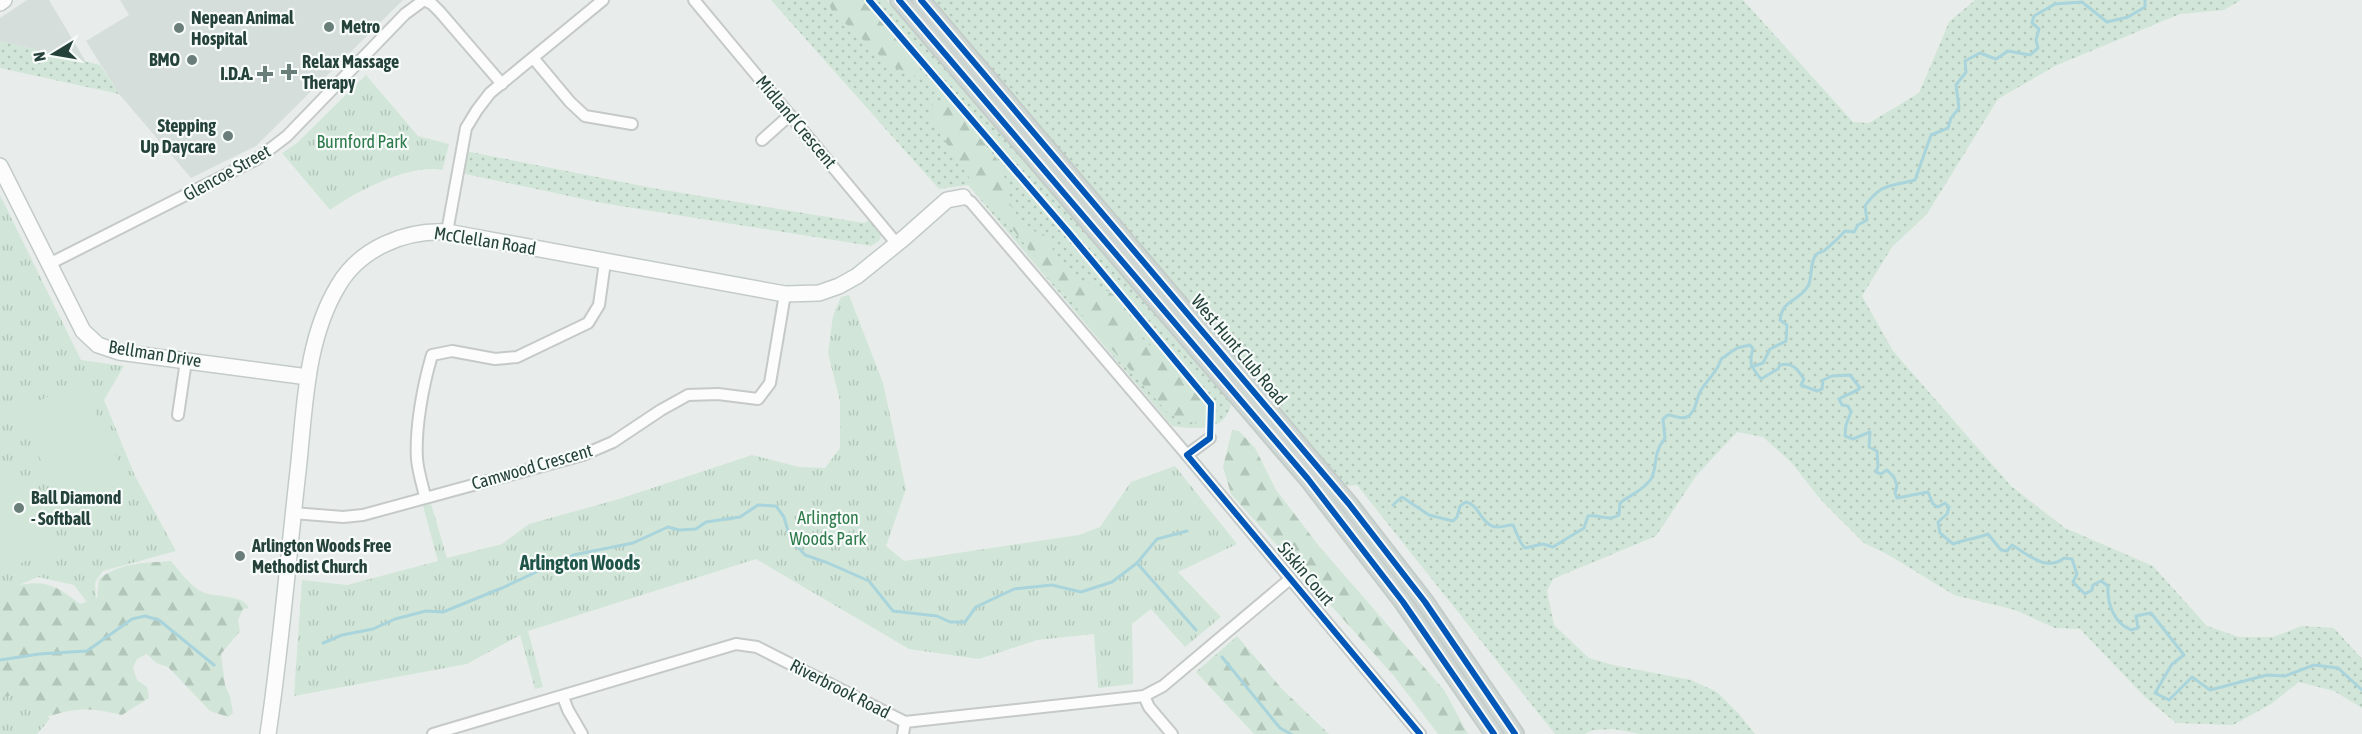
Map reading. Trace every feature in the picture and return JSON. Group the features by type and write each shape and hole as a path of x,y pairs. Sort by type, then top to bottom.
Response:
{"main road":[{"name":"West Hunt Club Road","path":"899,0 1308,479 1403,602 1494,734"},
{"name":"West Hunt Club Road","path":"921,0 1364,523 1429,608 1515,734"}],"street":[{"path":"0,3 4,0"},
{"name":"Glencoe Street","path":"49,264 257,159 286,136 405,15 424,0 441,12 502,84"},
{"path":"447,232 466,128 477,110 490,93 603,0"},
{"name":"Midland Crescent","path":"694,0 897,244"},
{"path":"534,59 570,102 585,116 632,124"},
{"path":"762,140 790,115"},
{"name":"Bellman Drive","path":"0,166 83,331 98,345 119,352 308,376"},
{"name":"McClellan Road","path":"268,734 278,666 308,376 320,323 338,285 352,267 386,243 407,235 427,231 447,232 785,294 819,293 857,276 947,200 963,197"},
{"name":"Siskin Court","path":"963,197 971,202 1187,454 1420,734"},
{"path":"425,496 417,460 417,440 432,355 452,351 495,358 517,357 588,323 599,305 605,262"},
{"name":"Camwood Crescent","path":"293,513 343,517 363,515 425,496 584,454 613,442 688,395 718,394 758,399 770,382 785,294"},
{"path":"178,414 186,361"},
{"path":"1187,454 1210,438"},
{"name":"Riverbrook Road","path":"433,734 736,644 756,647 905,722 1144,696 1163,686 1290,579"},
{"path":"1144,696 1149,707 1172,734"},
{"path":"563,697 582,734"},
{"path":"903,734 905,722"}],"shaded area":[{"path":"27,0 49,0 86,62 0,41 0,18"},
{"path":"120,0 403,0 256,146 191,178 119,94 86,41 129,15"}],"green space":[{"path":"771,0 887,0 1227,398 1231,405 1222,421 1199,428 1172,426 968,185 939,189"},
{"path":"827,0 862,0 918,64 918,77 891,66 832,11"},
{"path":"932,0 1743,0 1853,122 1869,123 1919,93 1949,22 1975,0 2241,0 2224,10 2180,14 2055,66 1998,99 1927,214 1892,247 1862,296 1893,351 2011,486 2065,528 2153,566 2207,626 2239,637 2273,637 2302,626 2334,628 2362,659 2362,708 2334,691 2299,682 2271,704 2233,725 2176,723 2144,696 2080,629 2055,628 2015,610 1954,595 1887,554 1864,543 1821,500 1791,462 1763,437 1737,432 1696,476 1656,536 1553,579 1547,591 1554,625 1589,658 1691,680 1717,692 1755,734 1640,734 1614,729 1593,730 1585,734 1555,734 1357,485 1345,486"},
{"path":"0,41 100,65 119,94 0,68"},
{"name":"Burnford Park","path":"366,75 418,136 449,144 443,170 416,171 384,180 330,210 282,153 297,143"},
{"path":"940,100 955,107 996,158 1003,171 1011,206 1021,224 1050,239 1055,258 1080,282 1096,285 1116,296 1141,337 1154,349 1164,353 1205,400 1208,425 1182,420 1167,412 1088,322 993,205 974,185 933,123 931,111 933,102"},
{"path":"465,151 658,189 864,223 871,220 881,236 879,241 871,246 602,203 461,173"},
{"path":"0,195 81,360 124,366 104,400 135,476 176,551 103,571 95,582 96,601 90,606 74,585 38,577 0,593"},
{"name":"Arlington Woods Park","path":"849,295 883,383 906,489 886,546 904,561 1079,535 1100,527 1131,482 1175,466 1237,544 1178,572 1221,617 1185,647 1151,609 1132,624 1133,684 1098,688 1094,634 1037,640 979,659 909,649 756,559 528,631 543,687 535,689 520,635 467,664 294,696 302,580 347,585 438,561 423,506 431,504 447,558 502,544 529,524 619,499 752,455 799,467 825,468 840,448 840,401 828,353 833,316 841,297"},
{"path":"81,381 131,487 67,517 18,411"},
{"path":"1232,430 1239,431 1255,448 1276,490 1319,546 1444,690 1468,734 1438,734 1394,676 1231,494 1223,467"},
{"name":"Ball Diamond - Softball","path":"16,466 56,543 55,547 0,573 0,474"},
{"path":"171,561 200,591 241,600 249,608 243,609 238,620 240,631 221,654 225,685 233,713 228,717 210,711 168,667 156,663 147,654 137,659 133,668 137,680 147,687 149,698 122,715 89,709 60,713 37,720 0,702 0,589 24,584 42,584 59,590 80,604 97,598 99,579 107,573 134,564"},
{"path":"1237,636 1281,688 1329,734 1254,734 1196,672"},
{"path":"23,692 50,719 37,734 0,734 0,698"}],"waterway":[{"path":"1751,367 1763,363 1770,349 1786,341 1787,325 1780,320 1782,313 1784,308 1808,286 1813,261 1817,254 1825,250 1845,231 1854,232 1858,225 1867,220 1865,206 1876,193 1887,187 1915,180 1931,135 1948,128 1951,118 1959,108 1956,85 1966,72 1965,61 1980,53 1996,59 2008,51 2030,55 2038,48 2036,40 2039,29 2032,23 2034,16 2055,4 2082,2 2107,22 2128,17 2145,7 2145,0"},
{"path":"1393,505 1402,497 1429,515 1453,521 1457,517 1460,506 1466,502 1474,506 1485,521 1492,526 1513,525 1525,548 1543,544 1553,547 1584,528 1588,516 1611,518 1619,515 1620,503 1640,490 1651,479 1658,449 1665,438 1663,419 1668,415 1682,418 1690,415 1700,392 1718,368 1721,359 1737,348 1750,345 1753,349 1752,365 1761,379 1778,369 1780,365 1791,365 1804,379 1801,385 1817,391 1822,389 1823,380 1832,376 1850,375 1860,388 1839,399 1842,405 1848,406 1851,412 1845,436 1853,439 1870,432 1869,447 1877,451 1876,472 1881,474 1887,470 1894,477 1897,498 1928,492 1933,504 1938,507 1945,503 1949,507 1947,514 1938,522 1940,533 1953,544 1988,534 2001,550 2007,551 2012,545 2044,563 2057,562 2064,558 2072,559 2077,574 2073,582 2085,594 2092,590 2093,585 2101,581 2108,586 2113,612 2125,627 2131,630 2138,628 2136,616 2151,613 2184,655 2172,664 2155,693 2169,700 2192,677 2210,690 2267,675 2285,676 2314,665 2338,668 2362,690"},
{"path":"323,643 342,635 373,629 395,619 426,611 443,612 573,555 633,543 668,527 679,530 696,529 706,522 740,517 758,505 776,506 784,517 790,538 805,555 869,581 893,611 937,616 950,622 965,622 976,607 1014,589 1052,585 1081,592 1112,582 1137,563 1157,539 1187,531"},
{"path":"1137,563 1196,630"},
{"path":"0,660 39,654 87,651 132,619 145,616 159,620 214,665"},
{"path":"1222,657 1280,728 1291,734"}],"cycle path":[{"path":"869,0 1069,233 1211,404 1210,438 1187,455 1420,734"},
{"path":"899,0 1308,479 1403,602 1494,734"},
{"path":"921,0 1349,504 1425,602 1515,734"}],"place":[{"name":"Metro","path":"329,27"},
{"name":"Nepean Animal Hospital","path":"179,28"},
{"name":"BMO","path":"192,60"},
{"name":"Relax Massage Therapy","path":"289,72"},
{"name":"I.D.A.","path":"265,74"},
{"name":"Stepping Up Daycare","path":"228,136"},
{"name":"Ball Diamond - Softball","path":"19,508"},
{"name":"Arlington Woods Free Methodist Church","path":"240,556"}],"district":[{"name":"Arlington Woods","path":"580,563"}]}
